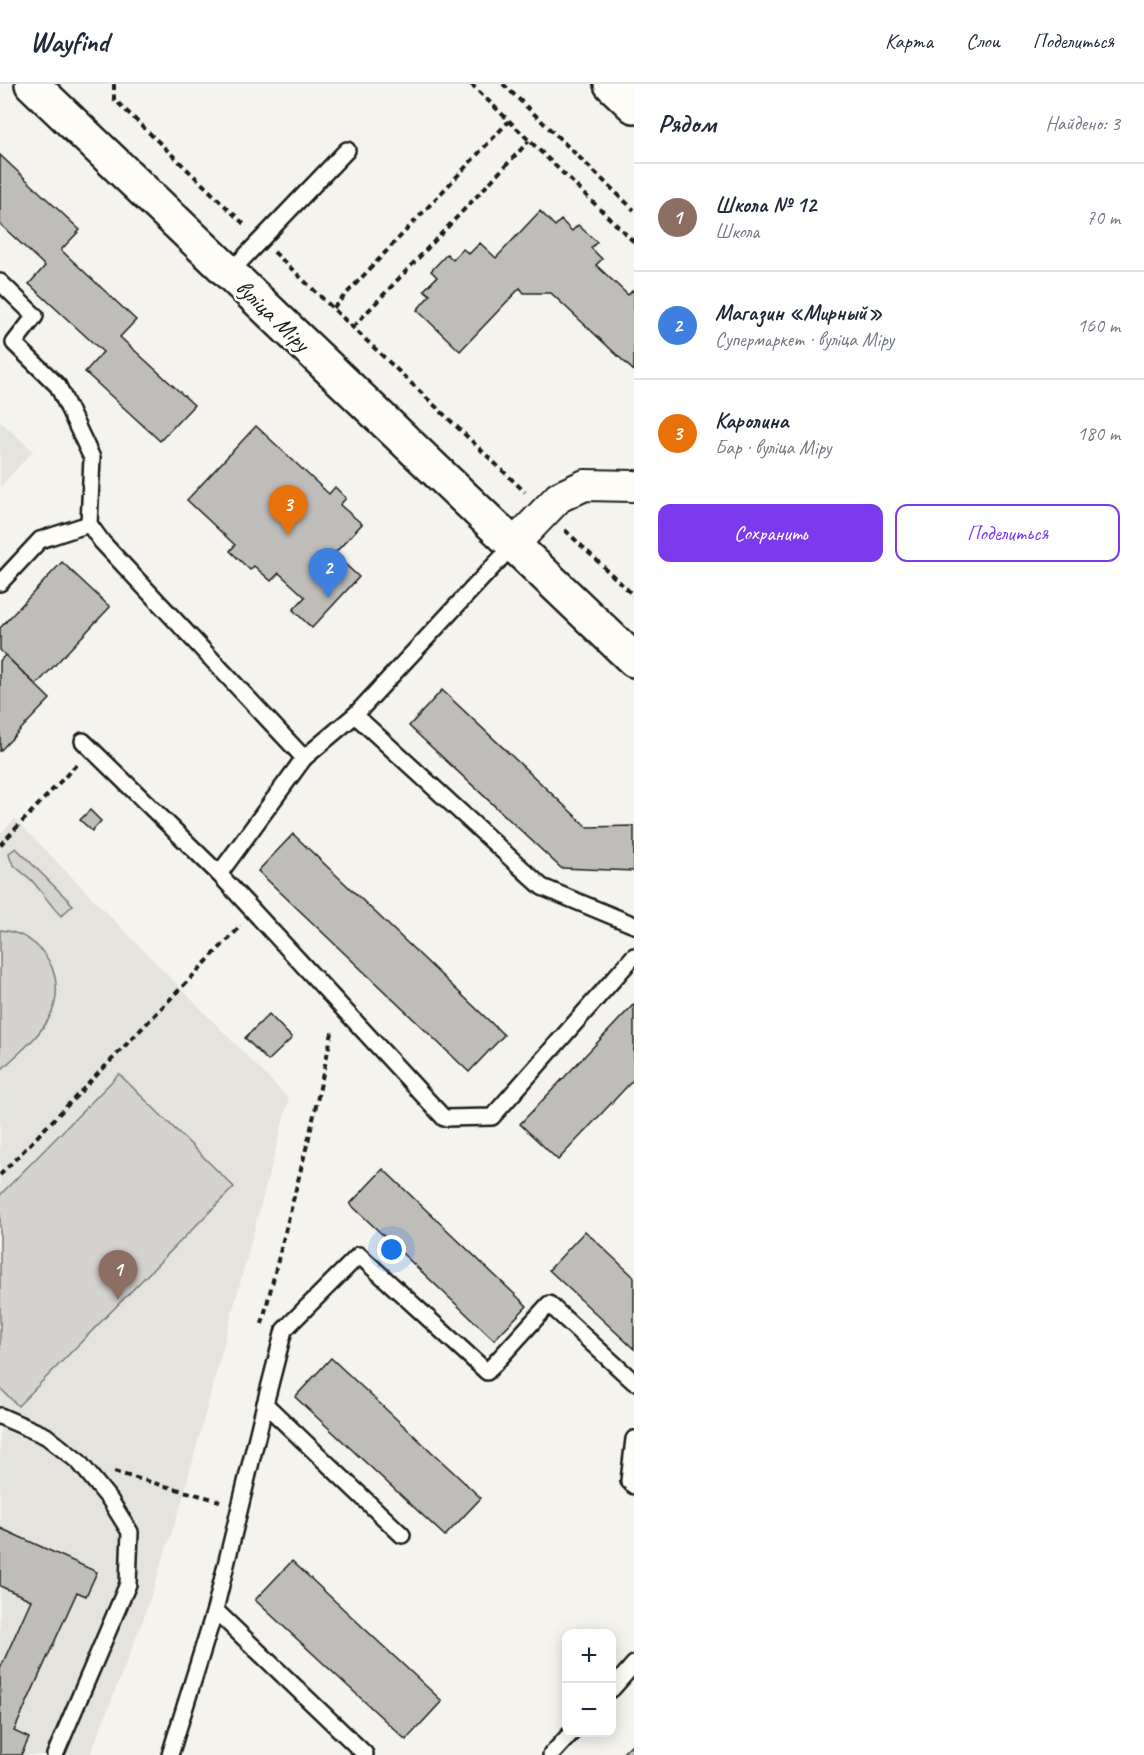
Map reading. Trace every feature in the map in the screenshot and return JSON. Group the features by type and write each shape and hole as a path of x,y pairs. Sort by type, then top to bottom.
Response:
{"street":[{"name":"вуліца Міру","path":"33,84 634,660"},
{"path":"611,84 634,106"},
{"path":"513,545 559,496 585,485 634,486"}],"lane":[{"path":"229,273 346,150"},
{"path":"0,282 35,316 14,343 58,386 92,458 89,524 102,542 304,758"},
{"path":"0,583 40,540 89,524"},
{"path":"219,874 304,758 355,715 513,545"},
{"path":"355,715 542,887 634,925"},
{"path":"87,745 219,874 444,1118 492,1117 634,956"},
{"path":"170,1755 215,1610 284,1330 359,1255 487,1372 549,1304 634,1382"},
{"path":"265,1404 402,1535"},
{"path":"0,1416 46,1436 79,1462 110,1500 130,1532 128,1584 55,1755"},
{"path":"634,1439 629,1481 634,1486"},
{"path":"215,1610 364,1754"},
{"path":"616,1684 634,1664"},
{"path":"551,1755 567,1737"}],"path":[{"path":"114,84 114,99 634,596"},
{"path":"471,84 634,242"},
{"path":"503,84 634,210"},
{"path":"333,308 509,121"},
{"path":"353,327 529,141"},
{"path":"0,845 87,745"},
{"path":"0,1176 254,912"},
{"path":"79,1462 241,1507"}],"shaded area":[{"path":"0,421 33,451 0,487"},
{"path":"15,819 289,1099 182,1501 143,1620 90,1755 0,1755 0,834"},
{"path":"16,848 73,905 61,916 30,878 12,862 9,853"},
{"path":"0,930 16,933 41,950 55,975 56,990 54,1005 48,1020 32,1040 0,1071"},
{"path":"119,1074 234,1187 18,1406 0,1388 0,1195"}],"building":[{"path":"0,155 80,230 61,250 136,320 120,337 194,405 160,441 85,372 103,352 29,284 45,266 0,224"},
{"path":"540,211 555,226 561,220 572,231 578,225 597,242 591,248 602,259 596,265 628,295 634,289 634,371 551,293 524,293 520,288 460,351 417,310 430,295 424,290 437,277 431,271 447,254 453,260 463,249 469,254 480,243 496,258"},
{"path":"256,426 329,494 335,487 346,498 340,505 362,524 334,554 359,577 312,628 293,610 305,597 279,573 271,581 254,566 250,570 230,551 235,545 187,500"},
{"path":"62,562 110,607 36,685 0,650 0,628"},
{"path":"5,655 50,699 0,751 0,661"},
{"path":"442,690 587,827 634,826 634,871 561,868 409,726"},
{"path":"90,810 101,821 92,831 80,820"},
{"path":"293,834 504,1035 469,1072 258,871"},
{"path":"634,1004 634,1079 558,1160 520,1124"},
{"path":"269,1014 292,1038 268,1061 245,1038"},
{"path":"383,1169 527,1306 494,1340 350,1204"},
{"path":"585,1231 634,1277 634,1349 549,1270"},
{"path":"331,1358 481,1498 445,1536 295,1397"},
{"path":"0,1528 97,1572 86,1596 77,1592 14,1731 29,1738 21,1755 0,1755 0,1669 31,1600 0,1586"},
{"path":"292,1561 442,1701 406,1740 255,1600"},
{"path":"634,1742 634,1755 621,1755"}],"place":[{"name":"Каролина","path":"288,535"},
{"name":"Магазин «Мирный»","path":"328,598"},
{"name":"Школа № 12","path":"118,1300"}]}
